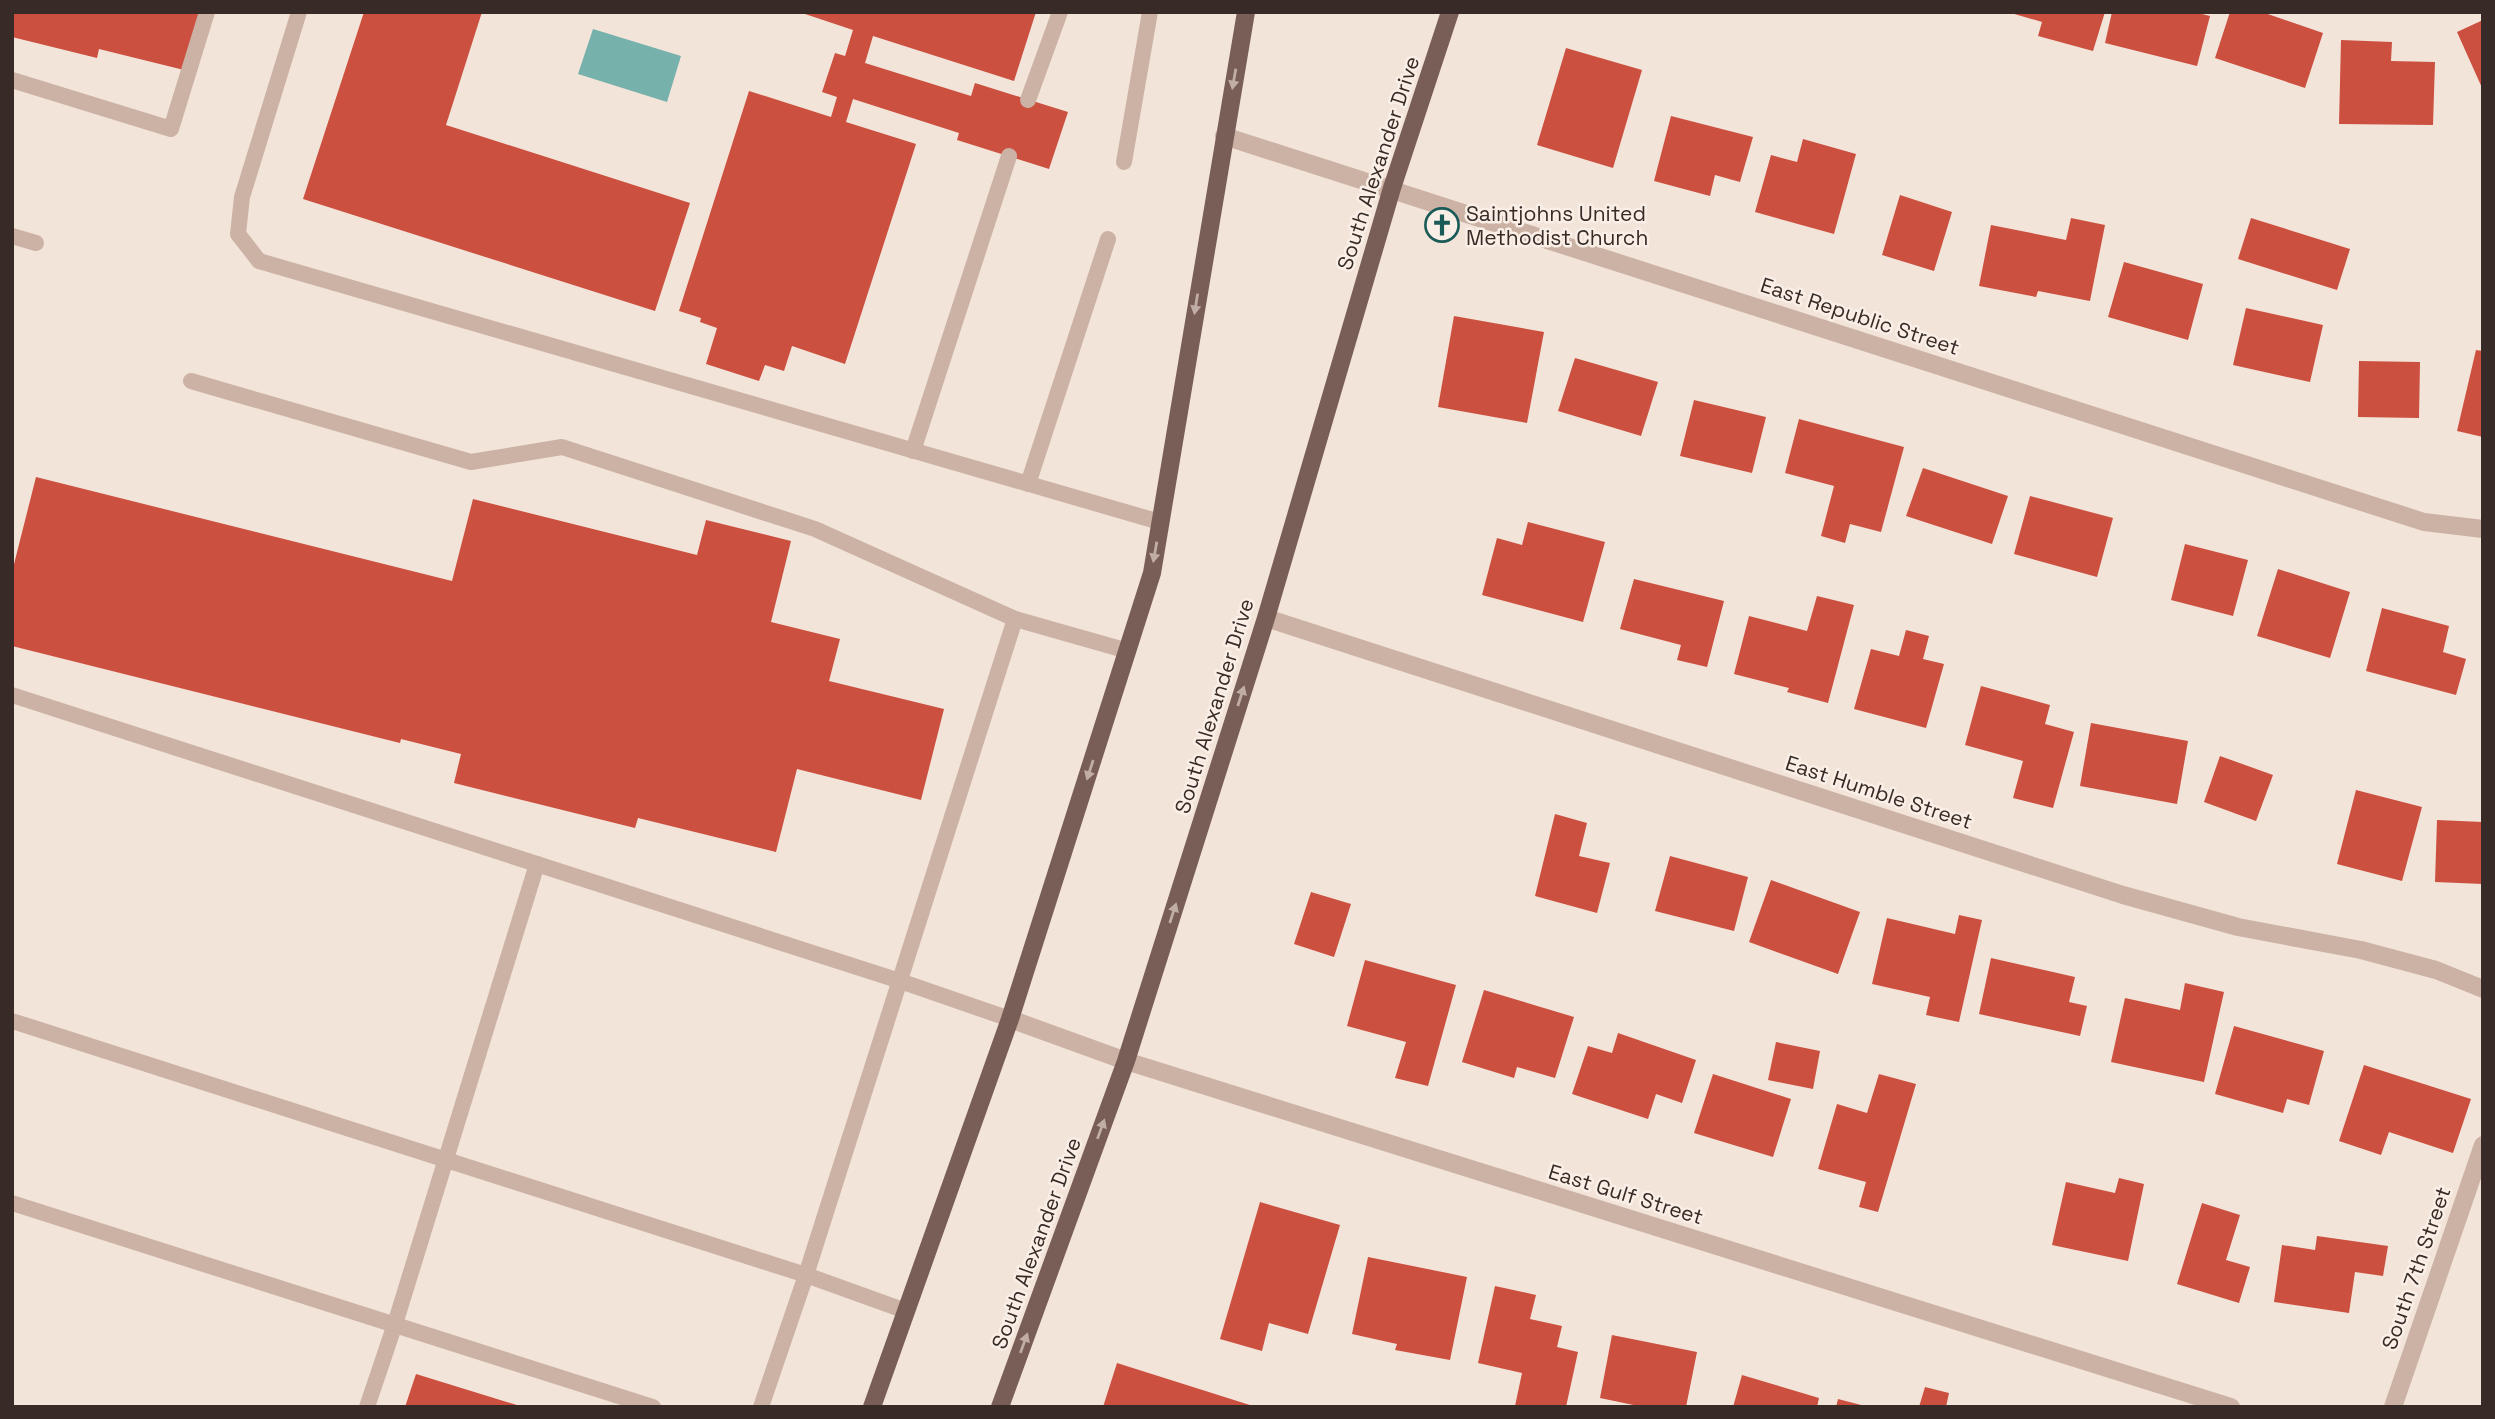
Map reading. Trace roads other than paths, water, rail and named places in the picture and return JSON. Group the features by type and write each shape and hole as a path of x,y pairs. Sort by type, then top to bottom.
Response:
{"main road":[{"path":"872,1407 1010,1019 1152,573 1247,12"},
{"name":"South Alexander Drive","path":"1000,1407 1126,1061 1266,618 1392,188 1450,12"}],"street":[{"name":"East Republic Street","path":"1224,136 2424,522 2483,529"},
{"name":"East Humble Street","path":"1266,618 2123,895 2238,927 2361,950 2436,970 2483,989"},
{"name":"East Gulf Street","path":"1010,1019 1126,1061 2231,1407"},
{"name":"South 7th Street","path":"2393,1407 2483,1145"}],"lane":[{"path":"12,80 171,129 207,12"},
{"path":"299,12 242,197 238,234 259,261 1160,522"},
{"path":"1028,100 1060,12"},
{"path":"1124,162 1150,12"},
{"path":"913,451 1009,156"},
{"path":"12,236 36,243"},
{"path":"1028,484 1108,239"},
{"path":"191,381 471,462 562,447 815,529 1015,619 1128,652"},
{"path":"761,1407 806,1275 1015,619"},
{"path":"12,695 900,981 1010,1019"},
{"path":"367,1407 537,864"},
{"path":"12,1021 806,1275 906,1311"},
{"path":"12,1203 653,1407"}],"water":[{"path":"593,29 681,56 667,102 578,74"}],"place":[{"name":"Saintjohns United Methodist Church","path":"1442,225"}]}
